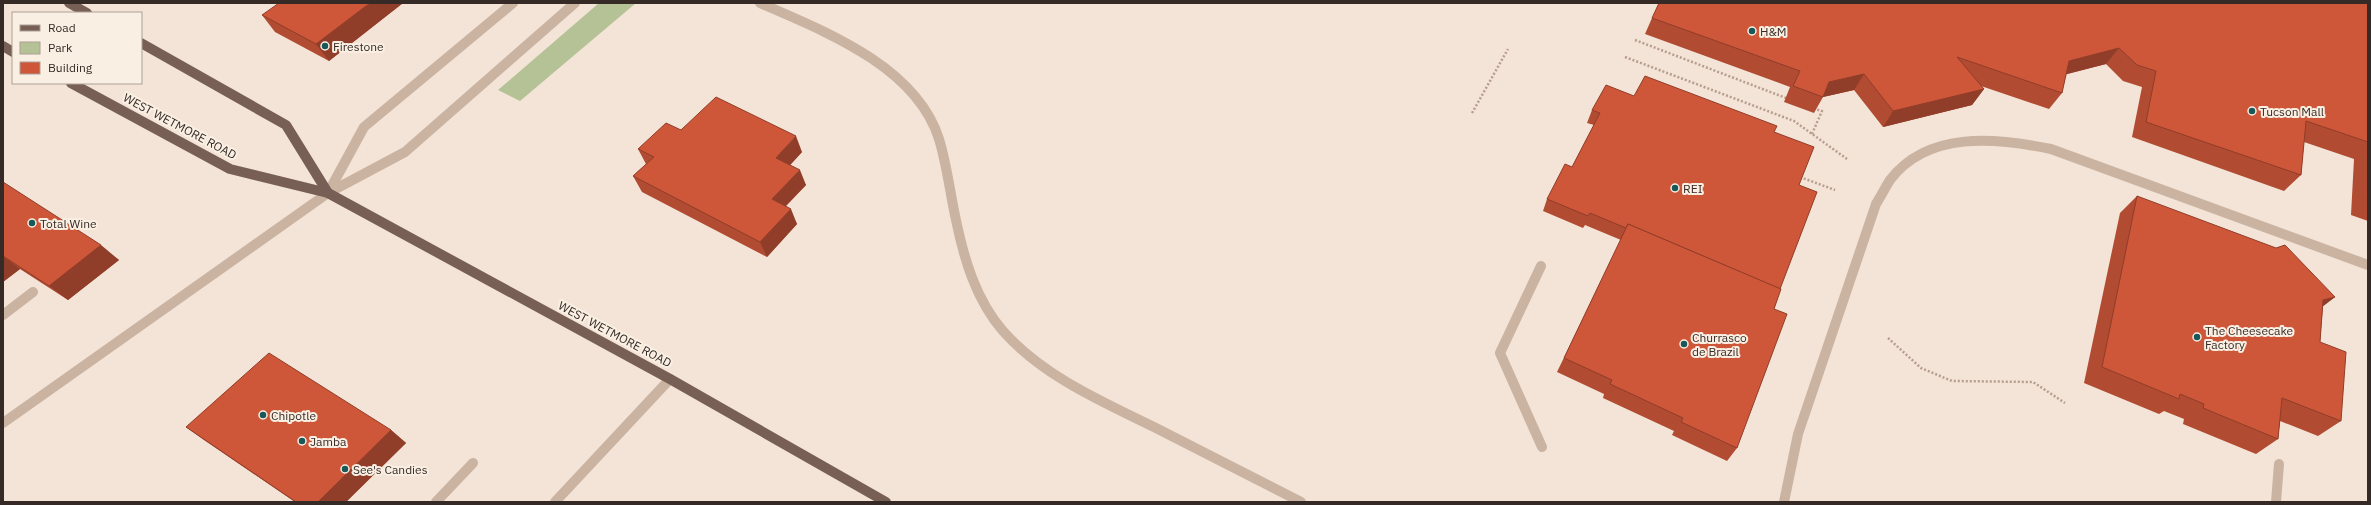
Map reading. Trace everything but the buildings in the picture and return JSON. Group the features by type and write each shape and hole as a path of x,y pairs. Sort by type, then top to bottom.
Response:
{"main road":[{"path":"69,3 85,12"},
{"name":"WEST WETMORE ROAD","path":"142,44 286,125 328,193"},
{"path":"3,46 12,51"},
{"name":"WEST WETMORE ROAD","path":"73,84 230,169 328,193 670,378 886,502"}],"street":[{"path":"328,193 364,127 513,3"},
{"path":"3,423 328,193 405,152 575,3"},
{"path":"760,3 874,60 893,72 922,103 932,120 939,138 964,253 973,281 987,309 1008,336 1034,360 1079,389 1301,502"},
{"path":"1784,502 1798,434 1876,204 1883,188 1900,167 1939,146 1976,140 2000,140 2051,149 2368,265"},
{"path":"1541,266 1500,353 1542,447"},
{"path":"3,315 33,292"},
{"path":"555,502 670,378"},
{"path":"436,502 473,463"},
{"path":"2276,502 2279,464"}],"path":[{"path":"1635,40 1786,98"},
{"path":"1472,113 1508,49"},
{"path":"1625,57 1794,121 1847,159"},
{"path":"1812,134 1822,111 1815,109"},
{"path":"1800,176 1834,190"},
{"path":"1888,338 1921,368 1952,381 2033,382 2065,403"}],"green space":[{"path":"599,3 636,3 520,101 498,90"}],"place":[{"name":"H&M","path":"1752,31"},
{"name":"Firestone","path":"325,46"},
{"name":"Tucson Mall","path":"2252,111"},
{"name":"REI","path":"1675,188"},
{"name":"Total Wine","path":"32,223"},
{"name":"The Cheesecake Factory","path":"2197,337"},
{"name":"Churrasco de Brazil","path":"1684,344"},
{"name":"Chipotle","path":"263,415"},
{"name":"Jamba","path":"302,441"},
{"name":"See's Candies","path":"345,469"}]}
